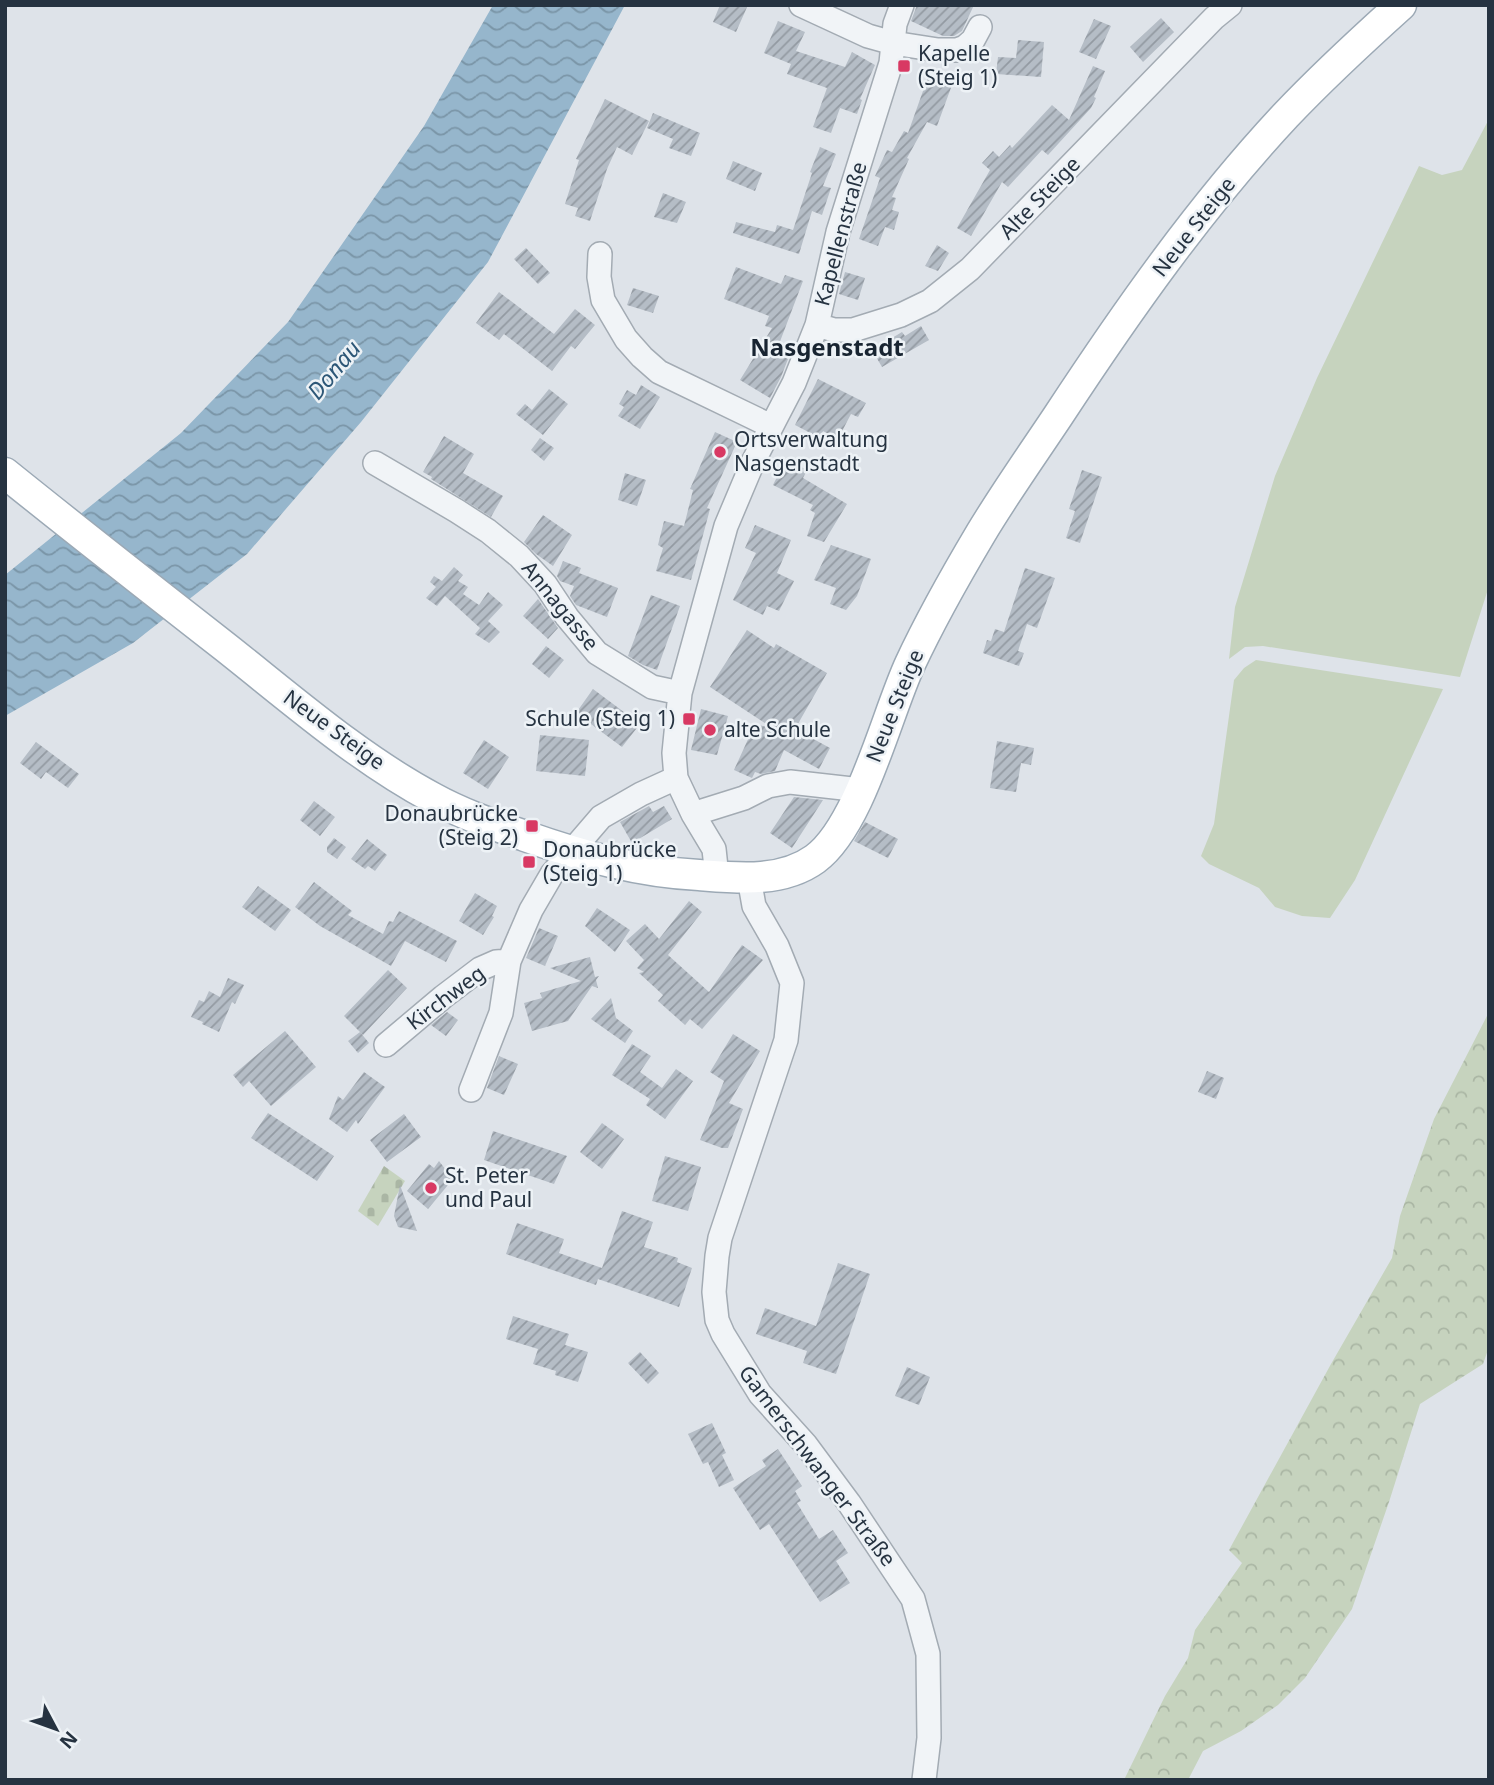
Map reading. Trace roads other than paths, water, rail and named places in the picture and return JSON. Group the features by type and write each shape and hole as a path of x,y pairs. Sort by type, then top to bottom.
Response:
{"main road":[{"name":"Neue Steige","path":"16,481 192,622 361,752 430,797 502,828 611,863 671,874 716,877 771,876 793,870 816,859 835,839 861,790 909,667 939,606 983,529 1112,333 1199,216 1283,118 1342,58 1401,5"}],"street":[{"path":"801,5 868,36 938,50 965,47 973,40 980,27"},
{"name":"Kapellenstraße","path":"716,877 714,849 676,778 674,753 680,693 726,526 817,325 838,232 891,63 895,24 902,5"},
{"name":"Alte Steige","path":"817,325 834,330 853,330 901,315 930,301 971,269 1215,9"},
{"path":"600,254 599,277 603,300 626,339 642,357 659,372 771,426"},
{"name":"Annagasse","path":"375,463 488,531 519,556 545,584 567,617 597,653 652,687 680,693"},
{"path":"570,852 601,817 676,778"},
{"path":"693,814 744,798 768,786 790,782 861,790"},
{"name":"Kirchweg","path":"471,1090 501,1013 509,961 531,910 552,874 570,852"},
{"name":"Gamerschwanger Straße","path":"749,878 754,906 777,946 792,983 786,1040 720,1238 714,1292 716,1320 760,1394 806,1445 913,1599 928,1654 929,1738 923,1780"},
{"name":"Kirchweg","path":"386,1045 480,969 496,962 509,961"}],"water":[{"name":"Donau","path":"493,5 625,5 488,262 361,422 247,554 133,643 5,716 5,575 181,433 288,322 424,126"}],"place":[{"name":"Kapelle (Steig 1)","path":"904,66"},
{"name":"Ortsverwaltung Nasgenstadt","path":"720,452"},
{"name":"Schule (Steig 1)","path":"689,719"},
{"name":"alte Schule","path":"710,730"},
{"name":"Donaubrücke (Steig 2)","path":"532,826"},
{"name":"Donaubrücke (Steig 1)","path":"529,862"},
{"name":"St. Peter und Paul","path":"431,1188"}],"district":[{"name":"Nasgenstadt","path":"827,348"}]}
